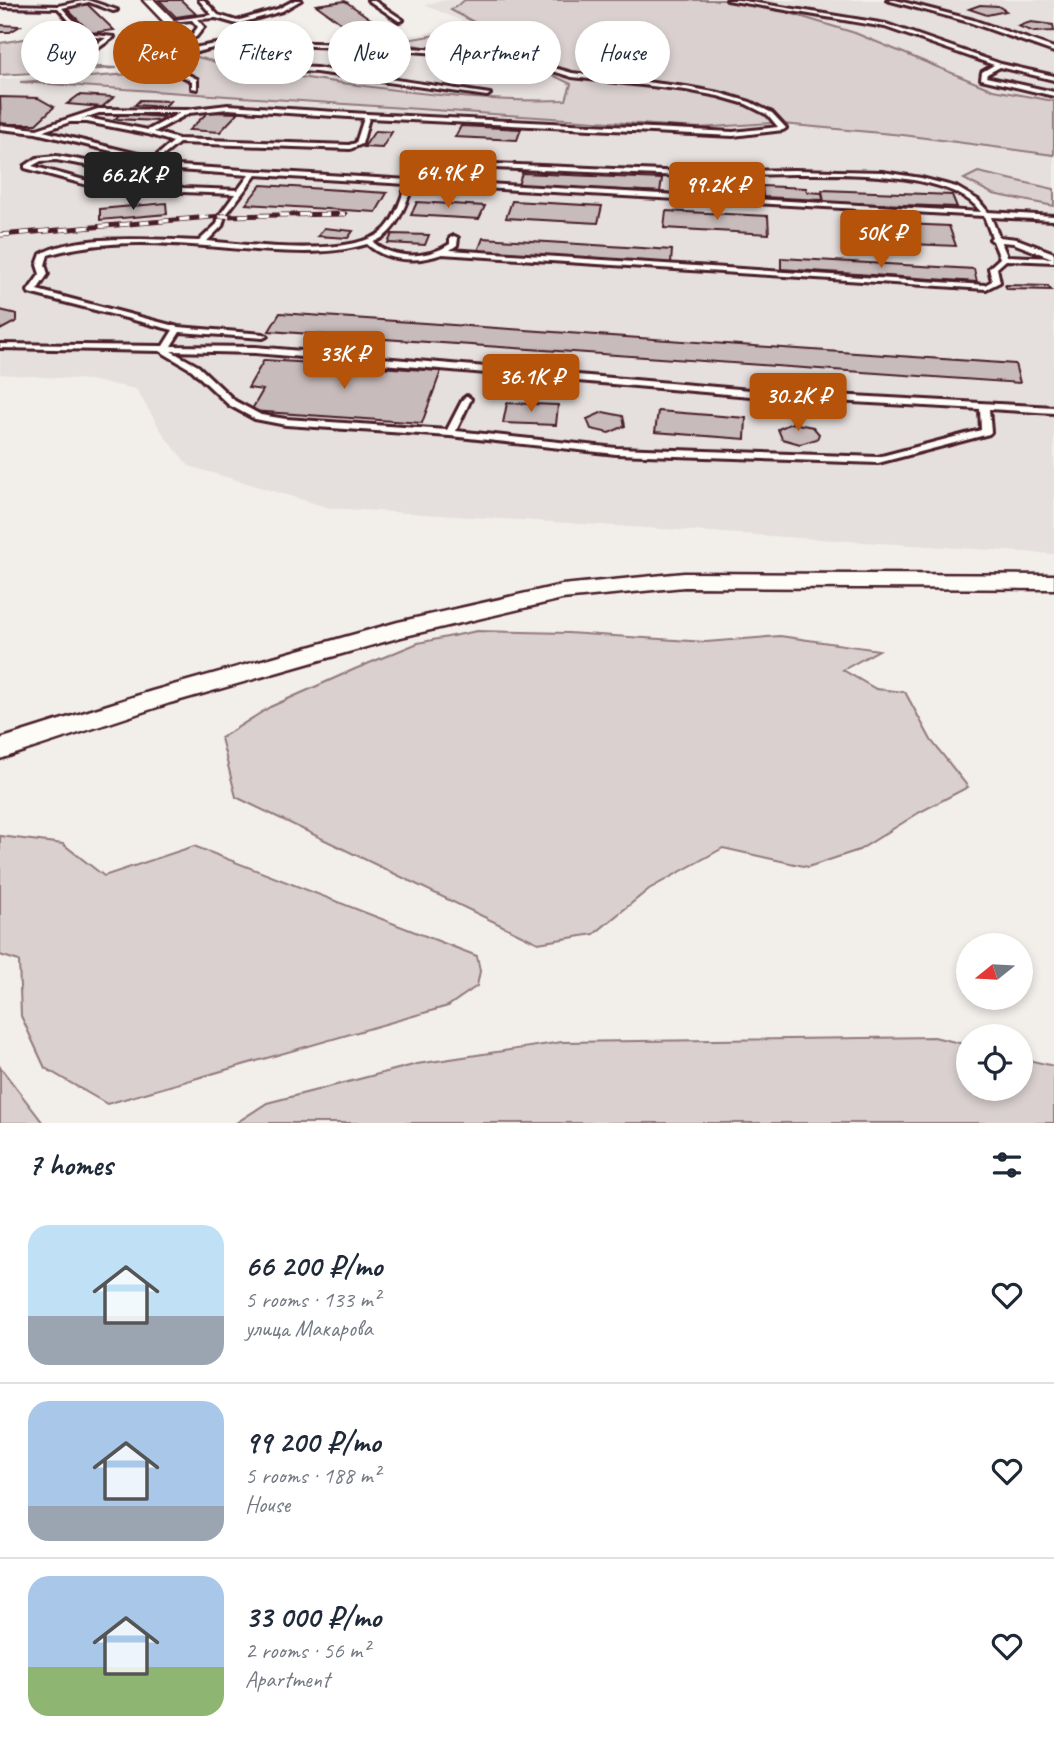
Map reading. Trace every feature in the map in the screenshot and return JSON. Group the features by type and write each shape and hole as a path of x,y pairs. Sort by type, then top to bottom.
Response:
{"street":[{"path":"148,0 169,21"},
{"path":"0,749 161,697 385,633 562,592 684,580 1054,582"}],"lane":[{"path":"39,6 48,0"},
{"path":"201,0 216,16 228,22 247,21 280,10 299,0"},
{"path":"370,0 401,20"},
{"path":"729,0 886,26 999,65 1054,78"},
{"path":"889,0 971,21 1054,50"},
{"path":"0,6 59,7 89,1 115,10"},
{"path":"59,7 72,21"},
{"path":"169,21 216,16"},
{"path":"193,18 196,21"},
{"path":"99,36 111,37 99,45"},
{"path":"37,131 98,111 188,111 228,107 274,113 733,134 783,128 777,116 758,107 694,90 645,81 571,75 539,65 489,58 354,44 314,44"},
{"path":"999,65 984,73 984,78 1054,94"},
{"path":"314,70 487,94"},
{"path":"149,132 188,111"},
{"path":"69,121 88,120 149,132 177,141 350,147 359,144 367,116"},
{"path":"0,127 37,131 155,160 177,168 680,199 1054,218"},
{"path":"155,160 177,141"},
{"path":"177,168 146,180 117,191 27,167 31,162 54,155 146,180 178,190 240,192"},
{"path":"263,336 178,329 32,291 44,274 41,265 45,254 61,248 128,242 201,243 299,250 370,243 388,230 417,172 426,167 467,163 687,174 862,174 916,178 948,184 975,200 988,215 994,239 1004,258"},
{"path":"201,243 220,225 222,216 254,173"},
{"path":"680,199 687,174"},
{"path":"443,252 453,245 454,238"},
{"path":"994,239 1014,241 1054,258"},
{"path":"370,243 375,249 385,253 414,256 443,252 986,287 996,282 993,268 1004,258 1054,258"},
{"path":"163,351 178,329"},
{"path":"0,346 163,351 255,350 762,394 1054,410"},
{"path":"163,351 195,368 232,403 258,417 286,422 450,433 616,451 878,460 986,432 984,408"},
{"path":"450,433 467,399"}],"shaded area":[{"path":"445,0 1054,0 1054,554 330,508 189,466 165,437 136,389 89,380 0,374 0,79 21,78 21,84 99,84 99,74 113,73 113,84 200,84 200,45 214,41 214,84 314,84 314,41 328,43 328,84 411,84 411,35 425,33 425,84 561,84 561,21 461,21 425,5"},
{"path":"465,0 731,0 773,8 855,33 993,90 1054,101 1054,155 903,135 771,123 698,128 49,84 99,84 99,76 113,75 113,84 200,84 200,57 214,61 214,84 314,84 314,79 328,81 328,84 353,84 446,96 566,100 571,84 561,79 561,21 472,21 451,10"},
{"path":"425,37 425,47 411,45 411,39"},
{"path":"21,39 21,74 0,75 0,43"},
{"path":"978,172 1054,189 1054,206 993,194 964,179"},
{"path":"477,631 568,633 706,642 780,636 879,650 843,670 876,689 905,692 931,740 968,787 920,812 859,850 808,867 723,848 649,889 594,934 538,943 236,797 221,738 270,707 355,669 418,643"},
{"path":"0,836 63,844 104,876 194,846 477,956 480,971 477,986 448,1006 107,1104 45,1068 21,1016 19,961 0,955"},
{"path":"934,1037 956,1042 956,1101 1033,1101 1033,1061 1054,1066 1054,1123 236,1123 267,1103 417,1064 562,1042"},
{"path":"0,1067 43,1123 0,1123"}],"building":[{"path":"159,0 181,0 196,14 176,17"},
{"path":"345,1 374,21 338,21 316,5"},
{"path":"87,4 113,30 99,32 99,21 79,21 65,7"},
{"path":"980,5 998,6 1006,11 987,15 969,9"},
{"path":"1031,22 1053,25 1054,31 1034,32 1018,26"},
{"path":"0,25 20,26 10,32 0,32"},
{"path":"79,95 114,97 102,107 67,104"},
{"path":"0,97 38,98 54,107 36,124 1,124"},
{"path":"140,100 170,101 165,107 135,105"},
{"path":"208,112 238,113 220,132 189,130"},
{"path":"120,114 164,117 159,121 115,119"},
{"path":"461,126 521,129 517,140 455,137"},
{"path":"375,131 392,132 382,148 364,147"},
{"path":"433,168 486,170 481,183 427,180"},
{"path":"522,173 662,179 660,192 518,185"},
{"path":"703,182 756,184 758,196 704,194"},
{"path":"261,185 387,193 376,212 246,204"},
{"path":"762,186 806,188 807,192 822,193 823,200 763,197"},
{"path":"822,190 952,195 957,207 824,202"},
{"path":"512,201 602,206 598,223 506,218"},
{"path":"417,202 485,206 479,219 411,215"},
{"path":"166,203 167,214 100,220 100,209"},
{"path":"666,211 768,216 769,234 664,228"},
{"path":"861,222 949,226 956,246 865,242"},
{"path":"324,228 353,231 348,238 318,236"},
{"path":"392,234 429,235 425,245 388,243"},
{"path":"483,238 672,250 671,263 478,251"},
{"path":"781,258 974,269 977,282 781,269"},
{"path":"1005,285 1048,286 1051,290 1007,289"},
{"path":"0,310 17,314 17,321 0,330"},
{"path":"280,313 1015,364 1020,383 269,331"},
{"path":"264,360 441,371 422,423 251,411 263,390 248,388"},
{"path":"507,403 558,405 556,425 503,423"},
{"path":"658,411 746,418 745,439 655,432"},
{"path":"603,412 623,416 625,426 609,433 591,429 587,419"},
{"path":"792,423 813,427 819,434 817,439 800,444 782,439 778,429"}],"railway":[{"path":"0,235 222,216 345,214"}]}
